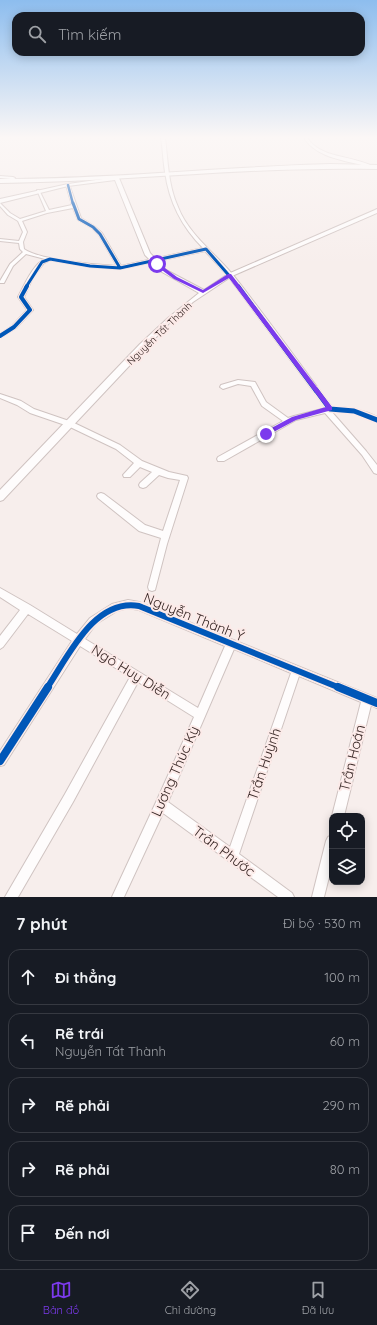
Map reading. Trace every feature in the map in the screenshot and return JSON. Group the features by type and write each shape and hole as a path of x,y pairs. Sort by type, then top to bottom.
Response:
{"highway":[{"path":"0,181 75,180"}],"main road":[{"path":"0,202 38,191 105,180"},
{"path":"119,180 147,254 170,274 203,292"},
{"path":"49,181 54,188"},
{"name":"Nguyễn Tất Thành","path":"0,497 155,334 180,310 203,292 230,275 377,211"}],"street":[{"path":"168,180 171,196 182,222 192,236 230,275 328,409 377,471"},
{"path":"68,185 70,195 76,206 78,219 94,227 109,248 120,268"},
{"path":"38,191 43,197 46,209 49,212"},
{"path":"0,202 9,214 20,220 25,232 21,242 22,250 50,259 90,266 120,268 206,249"},
{"path":"20,220 76,206"},
{"path":"0,240 21,242"},
{"path":"0,282 2,282 10,266 16,259 26,252"},
{"path":"0,336 14,327 30,310 21,297 42,262 50,259"},
{"path":"223,387 238,382 253,384 264,404 288,422"},
{"path":"0,394 32,411 70,424 118,447 139,463 168,475 184,478 152,587"},
{"path":"222,460 288,422 306,414 328,409 350,409 363,412 377,420"},
{"path":"127,475 139,463"},
{"path":"143,485 158,471"},
{"path":"101,496 119,508 142,528 166,536"},
{"name":"Ngô Huy Diễn","path":"0,592 200,715"},
{"name":"Nguyễn Thành Ý","path":"0,761 78,640 93,621 115,607 128,604 139,606 372,701"},
{"path":"0,644 27,608"},
{"name":"Lương Thúc Kỳ","path":"118,897 161,804 231,644"},
{"name":"Trần Huỳnh","path":"232,857 296,671"},
{"path":"11,897 69,798 136,676"},
{"name":"Trần Hoán","path":"339,813 372,701"},
{"name":"Trần Phước","path":"161,804 288,897"},
{"path":"318,897 330,849"}],"cycle path":[{"path":"0,336 14,327 30,310 21,297 31,277 42,262 50,259 90,266 120,268 100,234 93,227 79,219 68,185"},
{"path":"120,268 206,249 230,275 330,409 354,411 365,414 377,420"},
{"path":"0,761 75,645 93,621 115,607 128,604 139,606 377,703"}],"route":[{"path":"157,264 164,271 175,278 203,292 230,275 330,408 294,418 266,434"}]}
